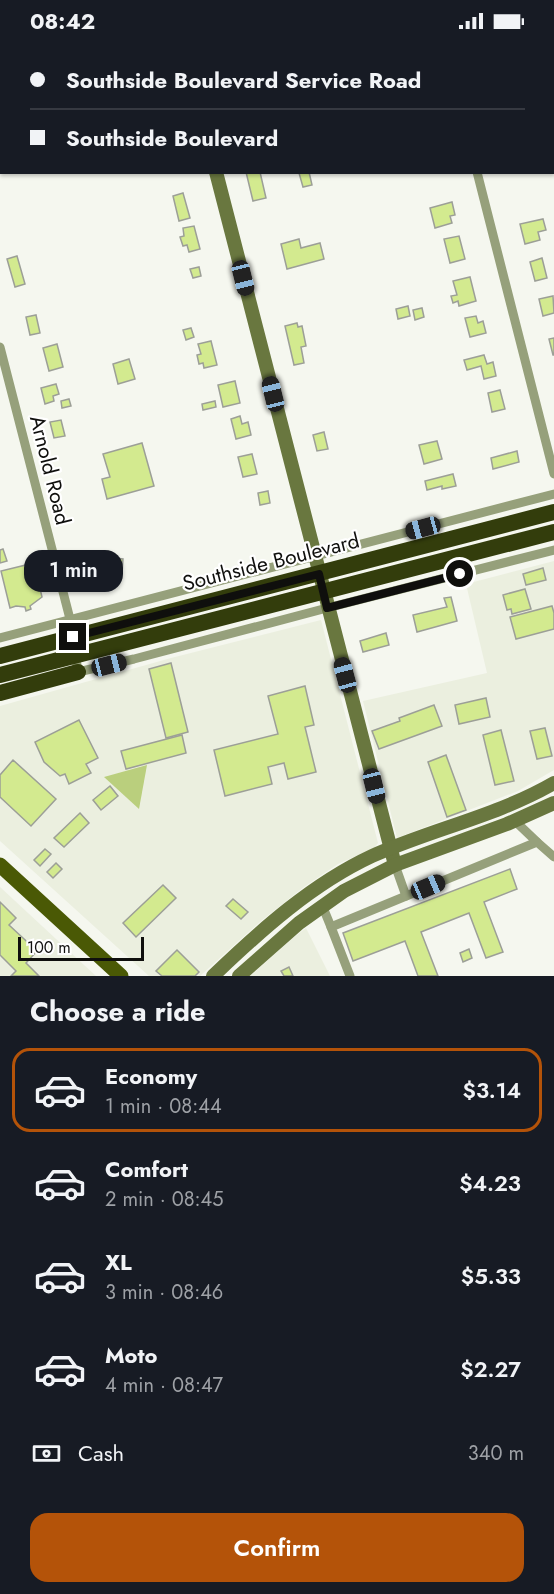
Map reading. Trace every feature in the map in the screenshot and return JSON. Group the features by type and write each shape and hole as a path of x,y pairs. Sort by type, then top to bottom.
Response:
{"highway":[{"name":"Southside Boulevard","path":"0,656 554,512"},
{"name":"Southside Boulevard","path":"0,675 554,532"},
{"path":"0,693 78,672"}],"main road":[{"path":"0,865 121,976"}],"street":[{"path":"217,174 390,849 406,896"},
{"path":"478,174 554,474"},
{"name":"Arnold Road","path":"0,347 70,620 78,672"},
{"path":"0,638 554,494"},
{"path":"78,672 554,550"},
{"path":"213,976 273,921 311,892 355,865 390,849 520,801 554,783"},
{"path":"239,976 299,923 344,891 395,865 515,821 554,803"},
{"path":"515,821 554,856"},
{"path":"331,927 537,842"},
{"path":"322,905 350,976"}],"shaded area":[{"path":"554,561 554,770 518,791 397,838 363,701 487,673 466,584"},
{"path":"321,620 378,843 374,848 338,864 304,887 261,921 200,976 149,976 0,841 0,706 171,658"},
{"path":"0,887 84,965 96,976 0,976"},
{"path":"306,928 330,976 250,976 293,938"}],"green space":[{"path":"147,765 139,809 104,777"}],"building":[{"path":"246,174 260,174 266,198 253,201"},
{"path":"299,174 309,174 312,185 303,187"},
{"path":"183,193 190,218 179,221 173,196"},
{"path":"452,202 455,215 450,216 452,223 435,228 430,208"},
{"path":"543,219 546,230 538,232 540,240 525,244 520,224"},
{"path":"194,226 200,249 189,252 187,245 183,246 180,237 184,236 183,228"},
{"path":"459,236 465,259 450,263 444,239"},
{"path":"299,239 301,248 320,243 324,259 287,269 281,244"},
{"path":"17,256 25,284 15,287 7,259"},
{"path":"542,258 547,278 535,281 530,262"},
{"path":"199,267 201,276 193,278 190,269"},
{"path":"470,277 476,301 459,306 458,301 453,303 451,296 457,295 453,281"},
{"path":"553,296 554,313 543,316 539,299"},
{"path":"408,306 410,316 398,319 396,309"},
{"path":"422,308 424,317 415,320 413,310"},
{"path":"36,315 40,333 30,335 26,317"},
{"path":"476,316 478,323 483,321 486,333 470,337 465,318"},
{"path":"297,323 298,327 302,326 306,346 301,347 304,363 294,365 285,326"},
{"path":"191,328 194,337 186,340 183,330"},
{"path":"554,338 554,355 553,355 549,339"},
{"path":"211,341 217,365 204,368 203,363 199,364 197,355 201,354 198,344"},
{"path":"57,344 63,367 49,371 43,348"},
{"path":"484,355 487,364 493,362 496,376 484,379 481,366 467,370 464,360"},
{"path":"129,359 135,379 118,384 113,364"},
{"path":"235,381 240,403 223,407 218,385"},
{"path":"56,384 59,394 53,396 54,401 45,404 41,388"},
{"path":"500,390 505,409 492,412 488,393"},
{"path":"69,399 71,406 62,408 61,401"},
{"path":"215,401 216,407 203,410 202,404"},
{"path":"240,416 242,424 248,422 251,435 236,439 231,419"},
{"path":"61,420 65,436 54,438 50,422"},
{"path":"324,432 328,449 317,451 313,435"},
{"path":"437,441 442,459 424,464 419,445"},
{"path":"142,443 154,486 107,499 102,479 110,477 103,454"},
{"path":"517,451 519,462 493,469 491,458"},
{"path":"252,454 257,474 243,477 238,457"},
{"path":"453,474 456,486 442,489 442,486 427,490 425,481"},
{"path":"268,491 270,503 260,505 258,493"},
{"path":"3,549 7,561 0,563 0,550"},
{"path":"93,556 123,559 122,573 105,572 105,569 93,568"},
{"path":"34,563 42,597 26,611 25,607 10,608 1,571"},
{"path":"543,568 546,580 526,585 523,574"},
{"path":"525,589 531,609 512,614 511,609 507,610 503,595"},
{"path":"451,597 457,621 417,632 413,615 447,607 444,598"},
{"path":"552,606 554,629 516,639 510,617"},
{"path":"386,633 389,645 363,652 360,641"},
{"path":"171,663 188,732 166,738 149,669"},
{"path":"305,686 314,725 305,727 316,772 288,779 284,763 268,767 272,784 225,796 214,750 278,734 268,696"},
{"path":"486,698 490,717 459,724 455,705"},
{"path":"434,705 442,726 379,749 372,731"},
{"path":"79,720 98,758 86,764 91,773 69,784 65,774 60,776 44,762 35,742"},
{"path":"545,728 552,756 537,759 530,731"},
{"path":"501,730 514,781 495,785 483,735"},
{"path":"182,735 186,753 126,769 121,751"},
{"path":"446,755 466,810 447,817 428,762"},
{"path":"13,760 56,799 31,826 0,797 0,775"},
{"path":"110,786 118,796 101,810 93,800"},
{"path":"80,813 89,823 64,847 54,838"},
{"path":"45,849 51,854 40,866 34,860"},
{"path":"56,863 62,869 53,878 47,872"},
{"path":"510,869 517,889 484,902 503,952 486,958 469,913 421,932 438,976 418,976 405,941 353,961 343,933"},
{"path":"163,885 176,898 136,937 123,923"},
{"path":"233,899 248,912 241,919 226,906"},
{"path":"0,902 16,918 9,925 37,951 26,963 39,976 11,976 16,971 0,955"},
{"path":"469,949 472,958 463,962 460,953"},
{"path":"177,950 199,972 195,976 162,976 156,971"},
{"path":"289,967 293,976 284,976 281,971"}],"route":[{"path":"73,637 319,574 327,608 460,574"}]}
